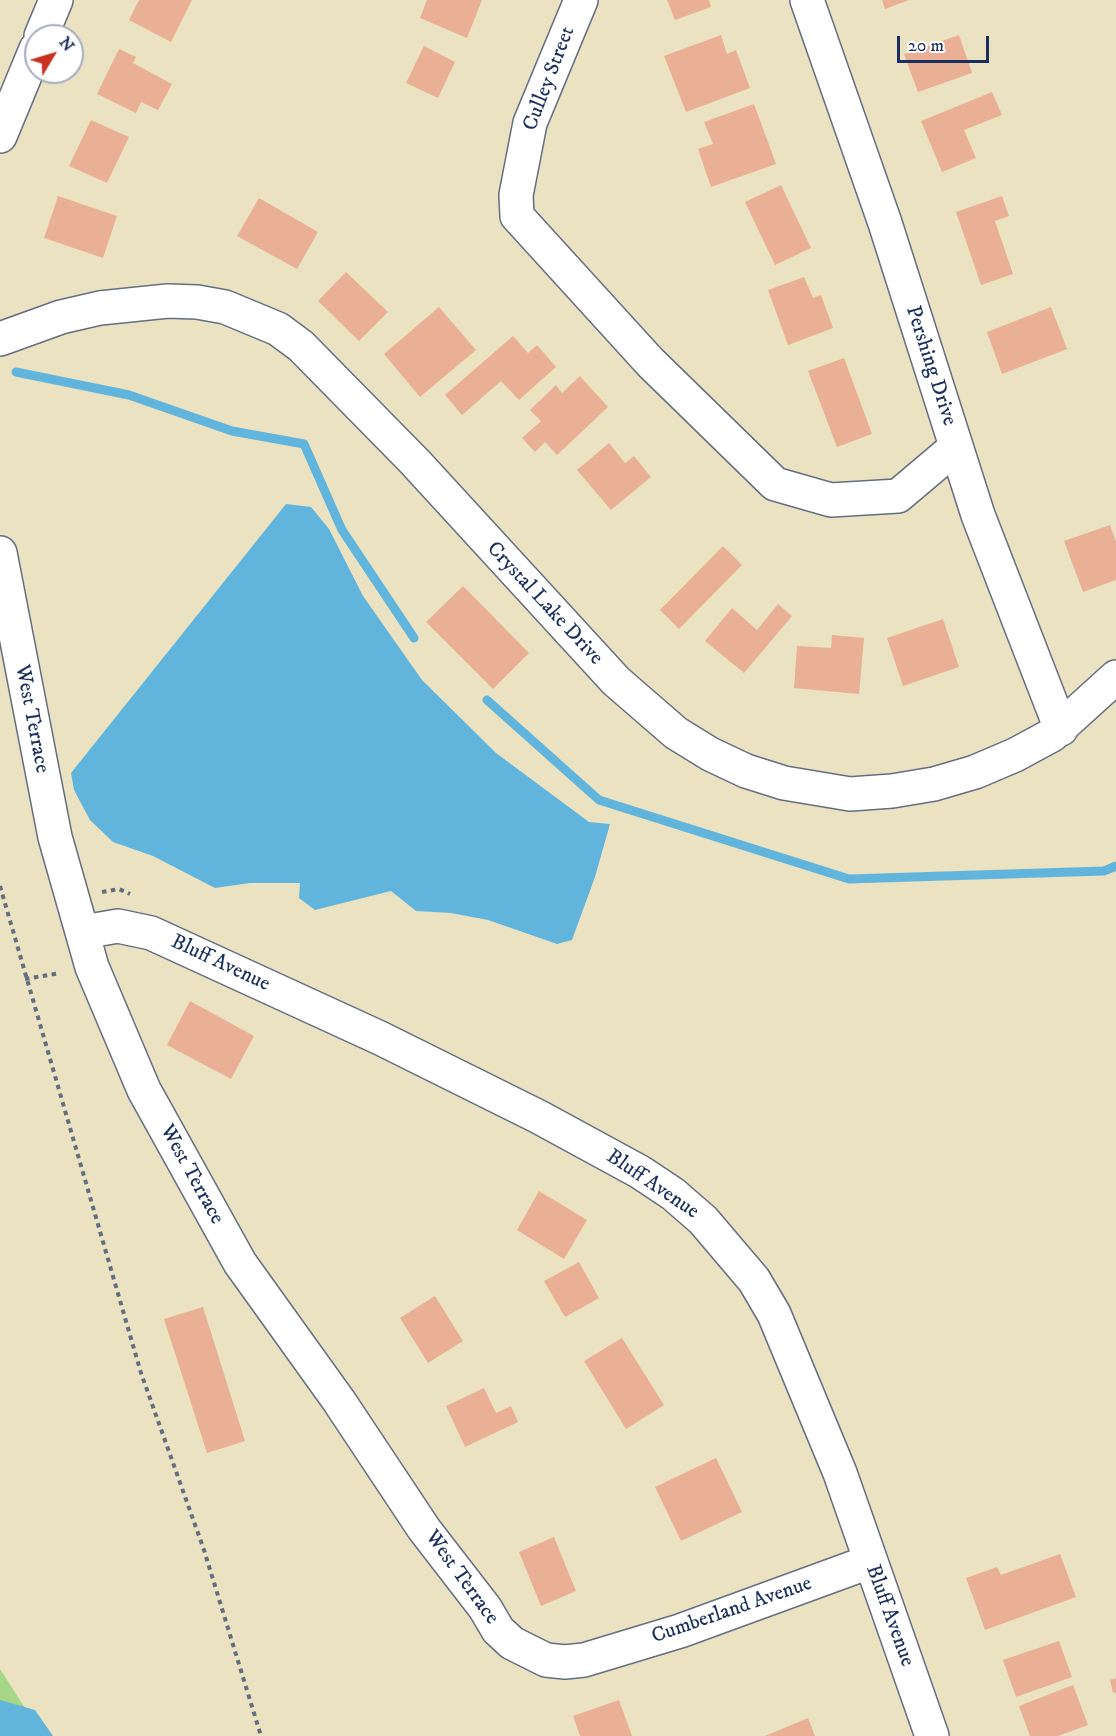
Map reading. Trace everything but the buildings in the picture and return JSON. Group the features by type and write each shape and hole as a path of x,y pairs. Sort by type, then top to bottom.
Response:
{"street":[{"path":"46,24 56,0"},
{"name":"Culley Street","path":"581,0 530,123 516,195 517,216 650,362 776,484 831,500 897,496 956,447"},
{"name":"Pershing Drive","path":"807,0 885,224 978,515 1061,729"},
{"path":"0,136 24,78"},
{"name":"Crystal Lake Drive","path":"0,339 61,316 100,308 168,301 225,307 278,329 301,346 416,462 616,681 676,733 746,771 784,783 850,794 892,791 934,784 975,772 1015,755 1061,729 1116,676"},
{"name":"West Terrace","path":"0,553 46,795 92,967 144,1090 184,1166 240,1263 339,1401 424,1529 485,1608 498,1630 512,1643 546,1660 565,1662 593,1657"},
{"name":"Bluff Avenue","path":"82,932 118,926 151,933 380,1038 539,1117 640,1172 673,1194 703,1220 754,1280 774,1314 840,1473 869,1562 932,1736"},
{"name":"Cumberland Avenue","path":"593,1657 680,1631 869,1562"}],"path":[{"path":"0,886 141,1373 204,1550 261,1736"},
{"path":"101,892 119,890 139,898"}],"green space":[{"path":"0,1669 43,1736 0,1736"}],"water":[{"path":"286,504 311,507 329,529 363,596 422,680 496,753 589,822 610,824 595,877 572,940 557,944 488,920 451,913 416,911 391,891 315,910 299,898 300,883 250,883 215,888 153,856 113,842 90,820 74,790 71,773"},
{"path":"0,1700 35,1710 53,1736 0,1736"}],"waterway":[{"path":"16,372 129,395 232,431 304,444 342,530 414,638"},
{"path":"487,700 599,800 849,879 1104,871 1116,866"}]}
